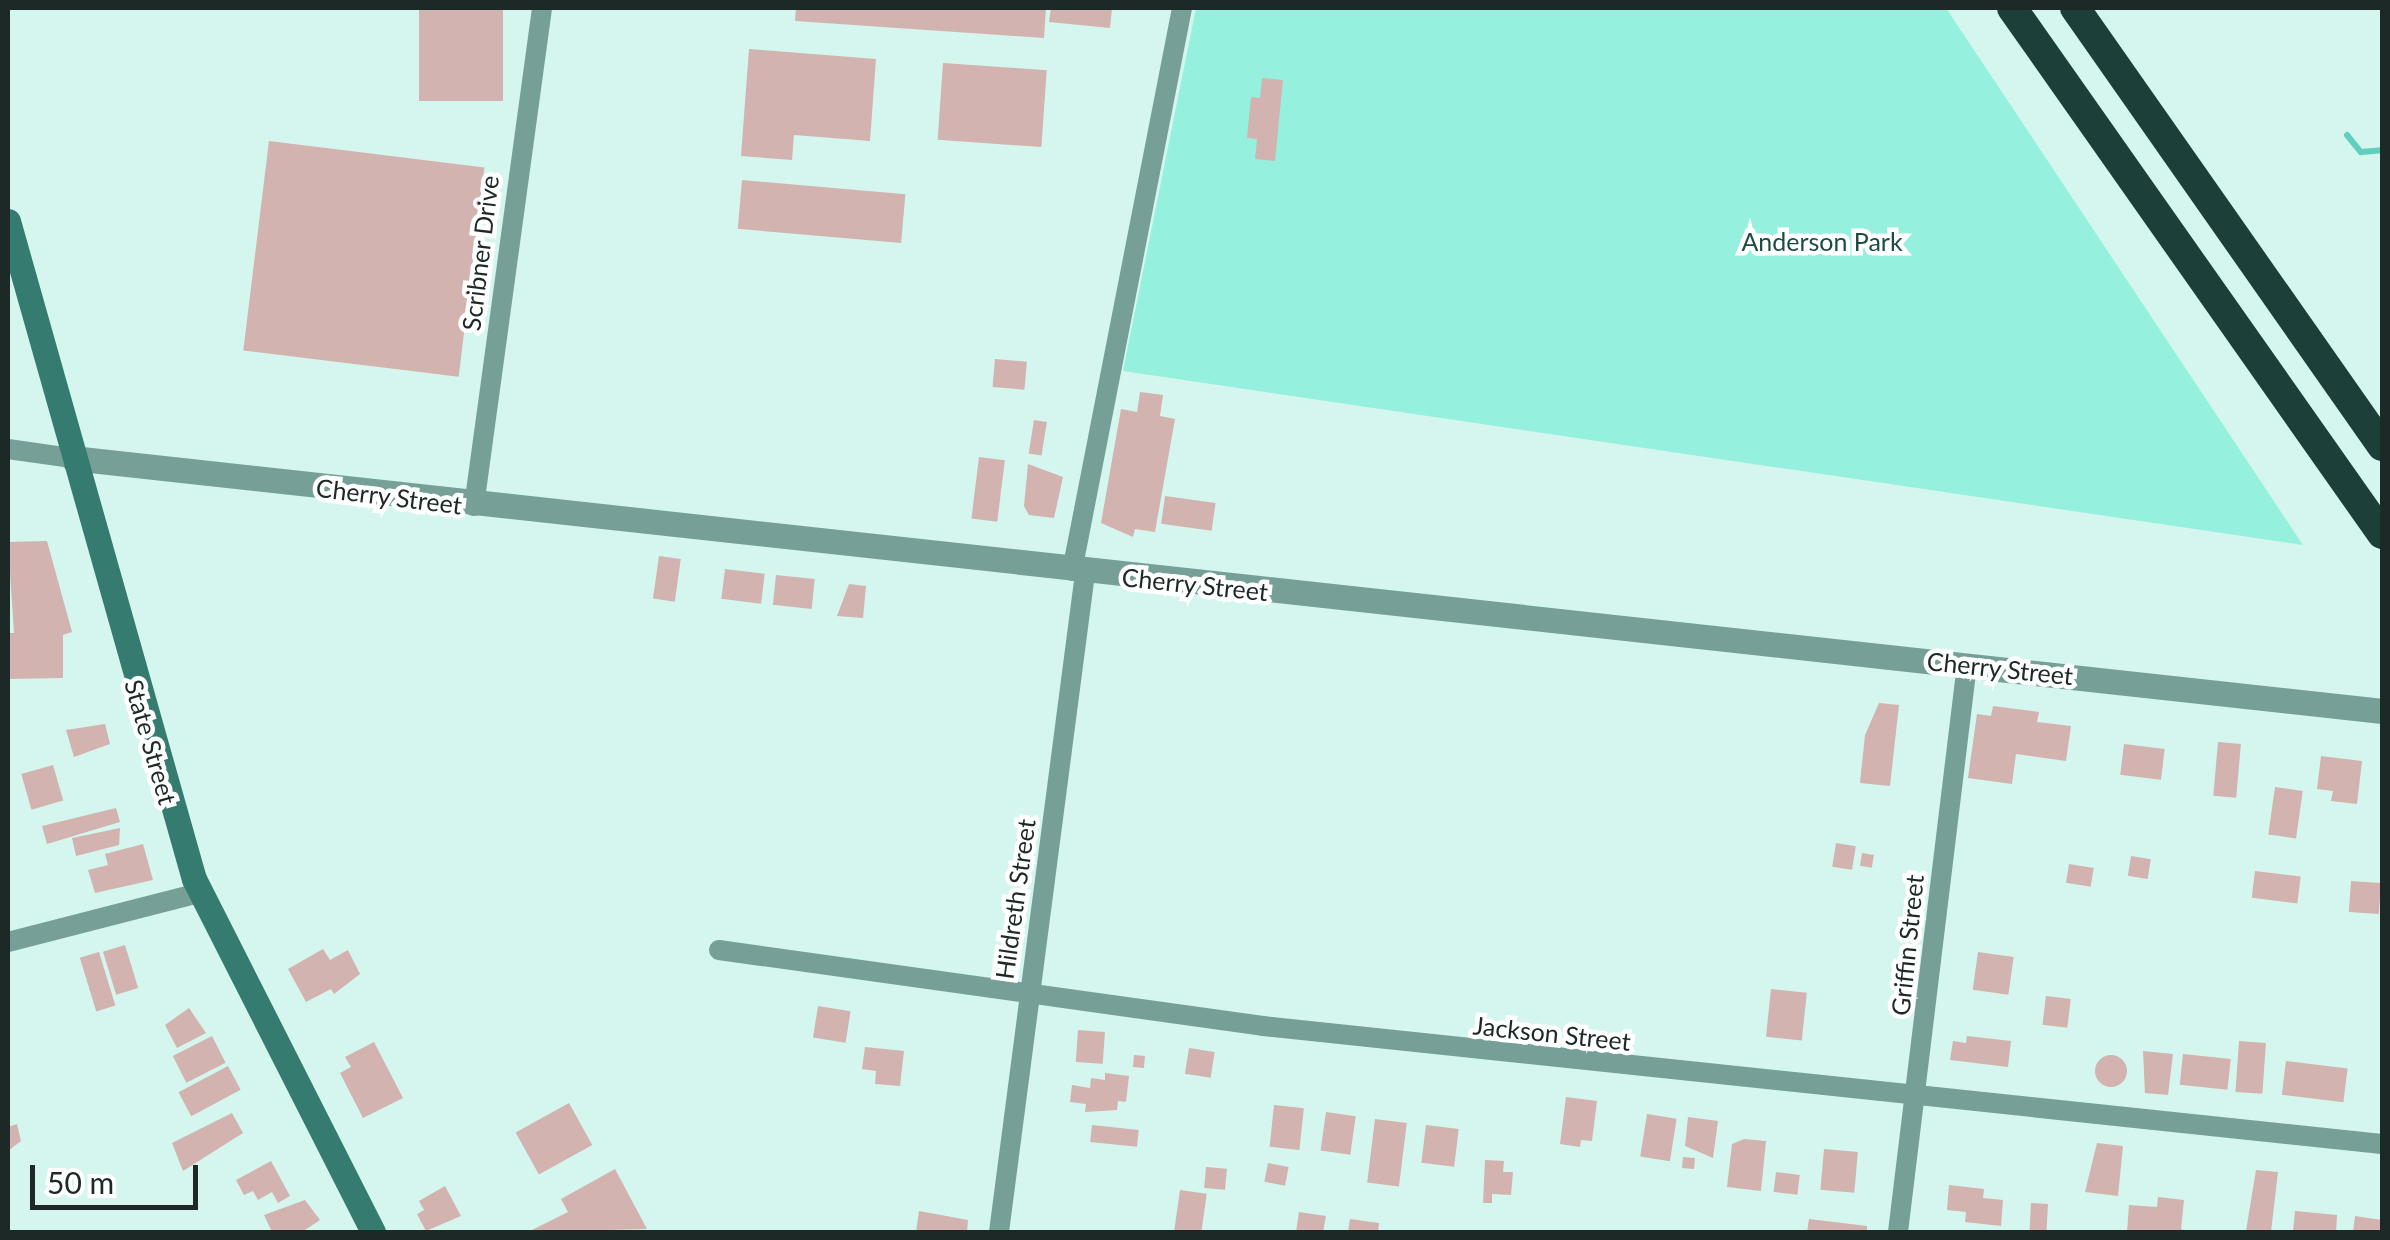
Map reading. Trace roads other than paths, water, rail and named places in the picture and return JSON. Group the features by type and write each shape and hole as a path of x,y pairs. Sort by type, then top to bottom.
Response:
{"highway":[{"path":"2012,8 2382,534"},
{"path":"2075,8 2382,446"}],"main road":[{"name":"State Street","path":"8,220 167,802 199,893 373,1232"}],"street":[{"name":"Scribner Drive","path":"474,506 542,8"},
{"name":"Hildreth Street","path":"999,1232 1079,572 1182,8"},
{"name":"Cherry Street","path":"8,449 474,506 2382,710"},
{"name":"Griffin Street","path":"1898,1232 1967,664"},
{"path":"8,942 199,893"},
{"name":"Jackson Street","path":"719,950 1027,998 1915,1098 2382,1144"}],"waterway":[{"path":"2347,135 2361,152 2382,150"}],"park label":[{"name":"Anderson Park","path":"1822,241"}]}
